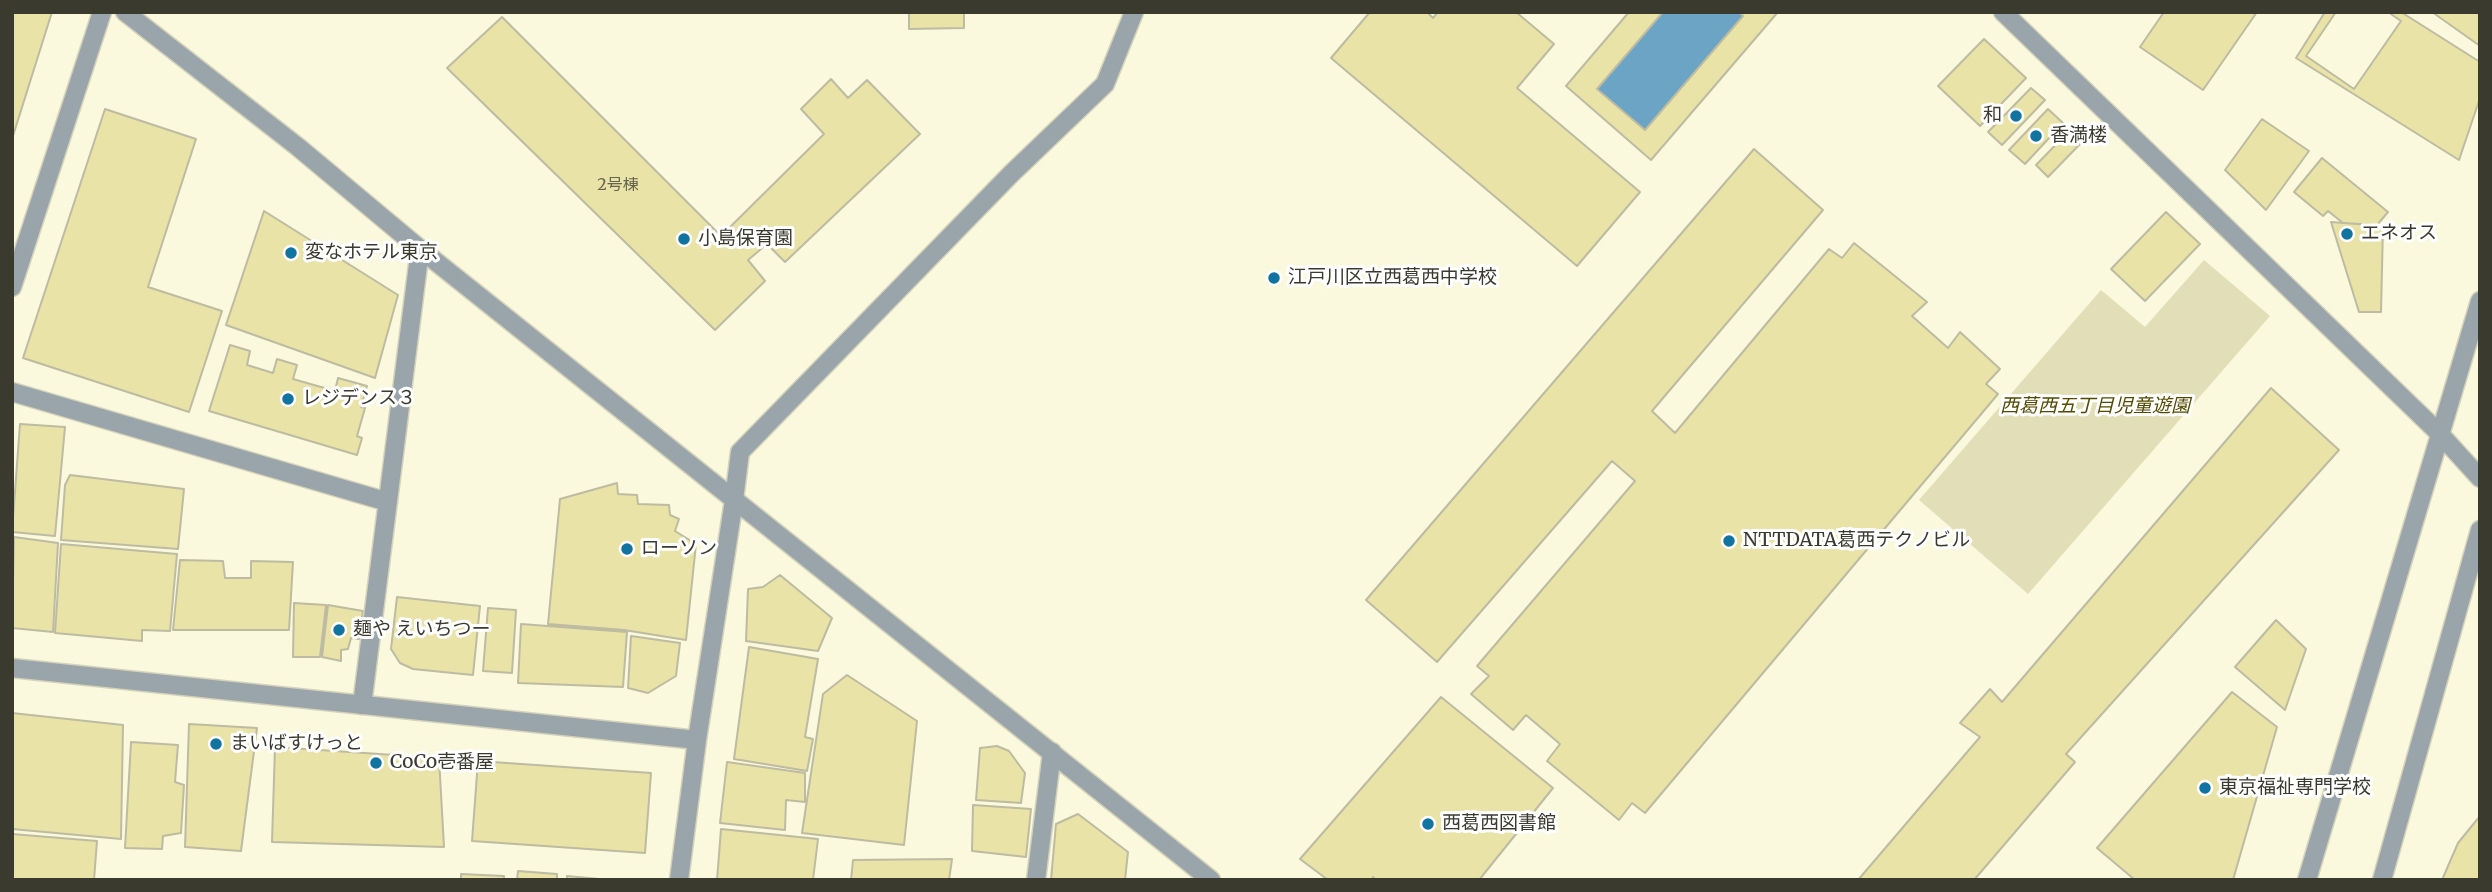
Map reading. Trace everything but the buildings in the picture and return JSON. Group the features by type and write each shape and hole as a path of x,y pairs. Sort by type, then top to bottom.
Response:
{"street":[{"path":"12,287 102,12"},
{"path":"125,12 298,146 420,249 1211,880"},
{"path":"679,880 740,452 1011,174 1105,84 1134,12"},
{"path":"2003,12 2439,433 2480,478"},
{"path":"362,705 420,249"},
{"path":"2307,880 2480,300"},
{"path":"12,391 388,502"},
{"path":"2382,880 2480,530"},
{"path":"12,668 697,740"},
{"path":"1036,880 1052,752"}],"green space":[{"name":"西葛西五丁目児童遊園","path":"2204,260 2270,316 2028,594 1919,500 2101,290 2145,327"}],"water":[{"path":"1663,12 1739,12 1743,16 1645,130 1597,89"}],"place":[{"name":"和","path":"2016,116"},
{"name":"香満楼","path":"2036,136"},
{"name":"エネオス","path":"2347,234"},
{"name":"小島保育園","path":"684,239"},
{"name":"変なホテル東京","path":"291,253"},
{"name":"江戸川区立西葛西中学校","path":"1274,278"},
{"name":"レジデンス３","path":"288,399"},
{"name":"NTTDATA葛西テクノビル","path":"1729,541"},
{"name":"ローソン","path":"627,549"},
{"name":"麺や えいちつー","path":"339,630"},
{"name":"まいばすけっと","path":"216,744"},
{"name":"CoCo壱番屋","path":"376,763"},
{"name":"東京福祉専門学校","path":"2205,788"},
{"name":"西葛西図書館","path":"1428,824"}]}
